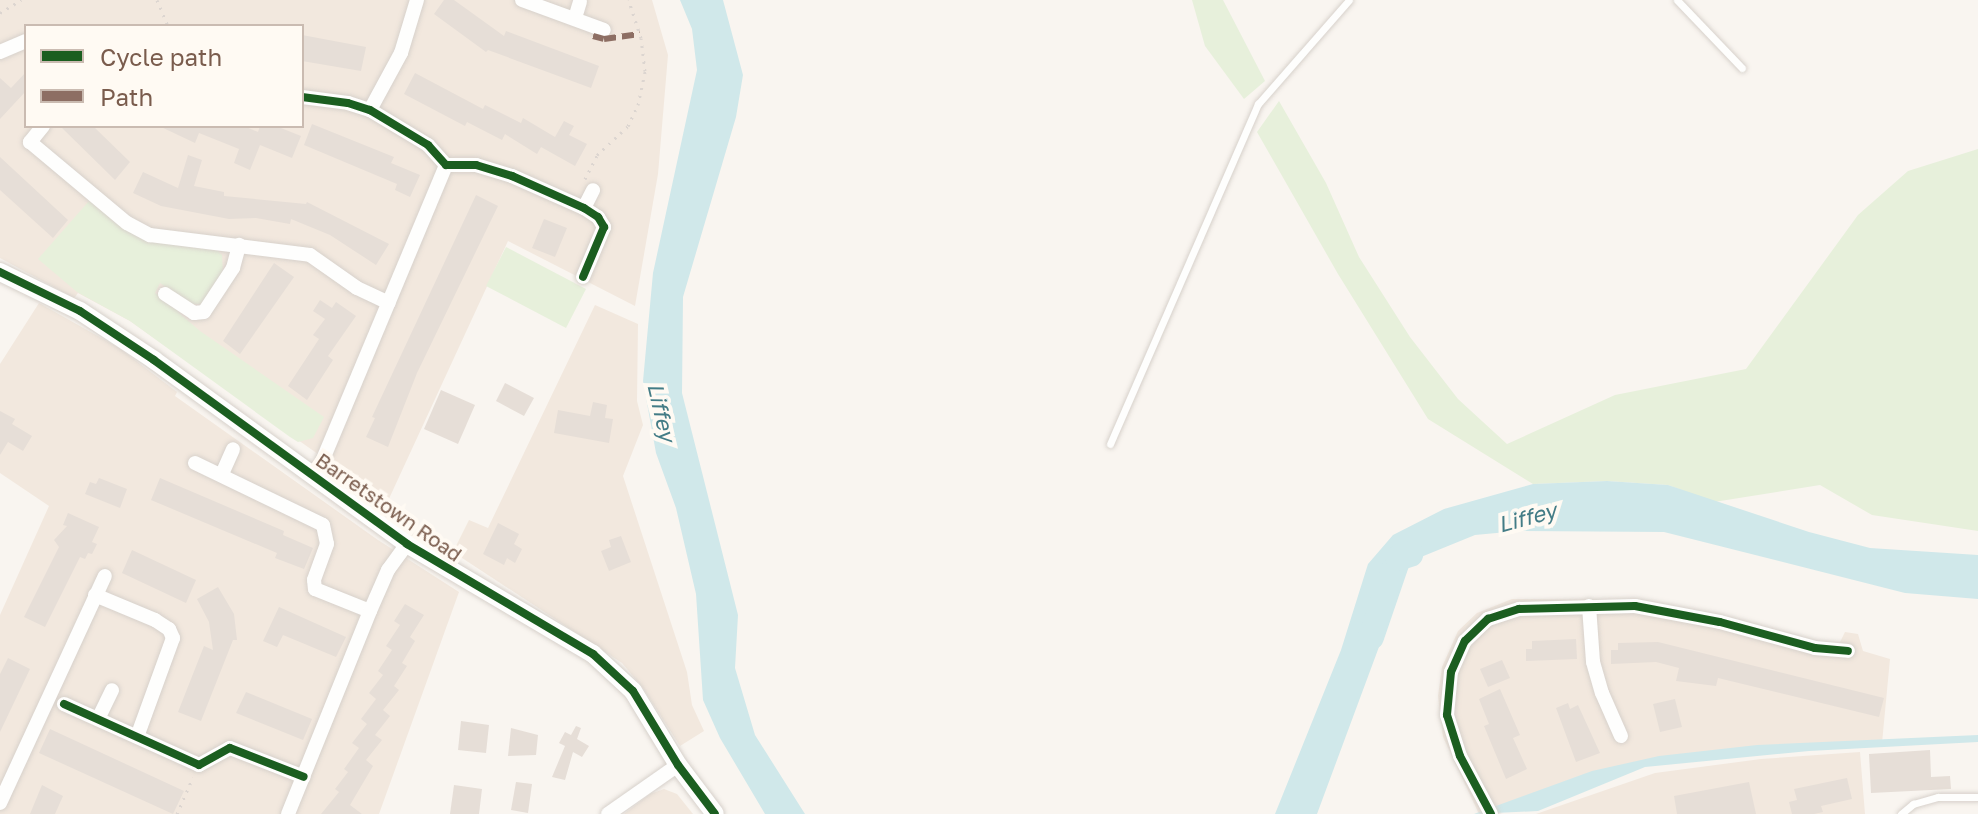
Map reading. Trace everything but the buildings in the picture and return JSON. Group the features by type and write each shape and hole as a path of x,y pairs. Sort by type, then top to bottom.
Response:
{"street":[{"path":"370,110 401,53 417,0"},
{"path":"522,0 604,30"},
{"path":"575,18 580,2"},
{"path":"0,52 24,42"},
{"path":"304,97 348,103 370,110 428,145 446,165 476,165 512,176 598,217 604,227 583,277"},
{"path":"41,128 30,142 127,223 150,235 310,255 357,288 389,303"},
{"path":"316,476 446,165"},
{"path":"584,208 593,190"},
{"path":"165,294 194,313 204,312 233,268 239,245"},
{"name":"Barretstown Road","path":"0,272 100,325 316,476 407,544 593,654 633,691 678,765 715,814"},
{"path":"222,474 233,449"},
{"path":"195,463 323,525 327,544 314,580 315,589 370,611"},
{"path":"288,814 388,570 407,544"},
{"path":"0,803 105,576"},
{"path":"95,595 155,620 169,629 173,638 137,737"},
{"path":"1589,606 1593,662 1602,693 1621,736"},
{"path":"1491,814 1460,756 1447,715 1451,672 1465,641 1488,619 1519,609 1635,606 1720,622 1815,648 1848,651"},
{"path":"98,719 112,690"},
{"path":"64,704 199,765 230,748 304,777"},
{"path":"608,814 678,765"}],"lane":[{"path":"1110,444 1258,104 1349,0"},
{"path":"1677,0 1742,68"},
{"path":"1901,814 1913,804 1938,797 1978,797"}],"path":[{"path":"0,13 21,0"},
{"path":"157,0 167,24"},
{"path":"593,190 583,184 590,167 628,126 638,105 645,71 641,38 629,0"},
{"path":"177,814 199,765"}],"shaded area":[{"path":"0,0 652,0 668,55 658,174 635,306 508,241 387,503 130,321 78,293 74,298 0,258"},
{"path":"39,303 119,348 177,392 175,396 378,540 459,592 379,814 0,814 0,615 49,506 0,473 0,364"},
{"path":"595,305 638,324 637,401 643,425 623,476 687,672 692,705 704,731 680,746 643,688 622,663 453,552 469,520 488,528"},
{"path":"1512,599 1626,600 1818,644 1839,644 1845,632 1858,634 1863,651 1890,659 1882,743 1657,761 1479,814 1443,737 1438,696 1442,667 1458,631 1477,613"},
{"path":"1860,752 1865,814 1536,814 1655,773 1761,759"},
{"path":"664,789 677,794 693,814 624,814 650,794"}],"green space":[{"path":"1192,0 1223,0 1265,81 1244,99 1205,46"},
{"path":"1279,101 1326,183 1359,257 1410,337 1458,399 1507,444 1615,395 1746,369 1858,215 1908,171 1978,149 1978,531 1872,515 1820,485 1714,502 1668,485 1607,481 1533,484 1428,419 1338,274 1257,132"},
{"path":"89,201 123,228 215,248 222,255 223,275 202,304 190,304 160,283 155,293 180,309 178,312 200,331 324,417 313,438 298,442 290,437 130,321 77,292 38,259"},
{"path":"506,247 586,289 566,328 486,286"}],"water":[{"path":"680,0 723,0 743,75 736,117 683,297 682,393 738,615 735,668 755,735 805,814 765,814 720,738 703,700 696,594 676,508 656,453 643,381 653,273 697,70 692,29"},
{"path":"1607,481 1668,485 1809,532 1870,548 1978,555 1978,599 1905,593 1664,532 1518,531 1475,535 1421,557 1383,585 1380,598 1386,628 1317,814 1275,814 1341,650 1368,564 1393,535 1444,509 1533,484"},
{"path":"1978,735 1978,742 1809,751 1645,767 1538,811 1474,814 1592,771 1659,756 1757,745"}],"waterway":[{"name":"Liffey","path":"1371,637 1398,558 1410,554"}],"marked path":[{"path":"593,36 604,39 640,34"}],"cycle path":[{"path":"304,97 348,103 370,110 428,145 446,165 476,165 512,176 598,217 604,227 583,277"},
{"path":"0,272 80,311 154,360 407,544 593,654 633,691 678,765 715,814"},
{"path":"1491,814 1460,756 1447,715 1451,672 1465,641 1488,619 1519,609 1635,606 1720,622 1815,648 1848,651"},
{"path":"64,704 199,765 230,748 304,777"}]}
